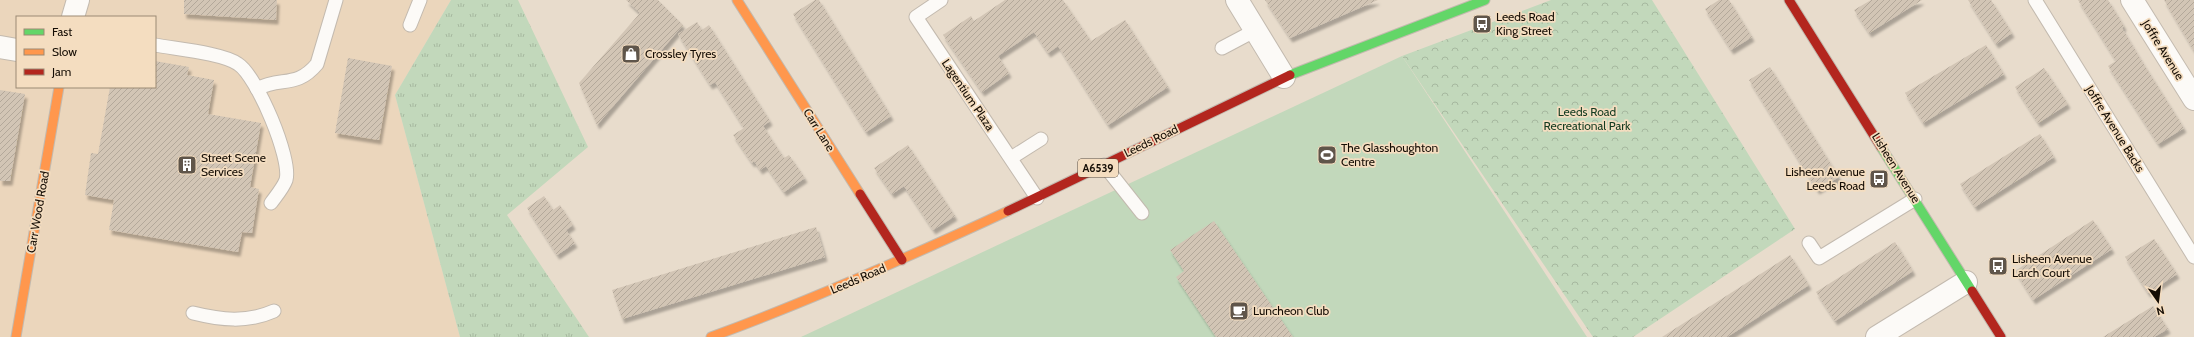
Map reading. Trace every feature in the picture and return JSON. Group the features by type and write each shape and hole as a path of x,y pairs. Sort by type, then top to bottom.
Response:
{"street":[{"path":"73,16 78,0"},
{"name":"Carr Lane","path":"737,0 902,260"},
{"path":"1237,0 1284,76"},
{"name":"Leeds Road","path":"711,337 768,316 902,260 1037,198 1284,76 1485,0"},
{"name":"Lisheen Avenue","path":"1789,0 2001,337"},
{"name":"Joffre Avenue","path":"2132,0 2194,99"},
{"path":"0,47 16,50"},
{"name":"Carr Wood Road","path":"16,337 59,88"},
{"path":"1877,337 1966,282"}],"lane":[{"path":"257,89 268,83 291,82 310,72 317,64 336,0"},
{"path":"410,25 420,0"},
{"name":"Lagentium Plaza","path":"940,0 916,17 1037,198"},
{"name":"Joffre Avenue Backs","path":"2035,0 2194,257"},
{"path":"1222,48 1256,30"},
{"path":"156,45 233,61 244,68 257,89 274,124 286,165 286,180 271,203"},
{"path":"1011,158 1041,139"},
{"path":"1104,165 1142,213"},
{"path":"1809,243 1819,258 1915,199"},
{"path":"193,314 214,319 232,320 253,319 274,311"}],"shaded area":[{"path":"0,0 451,0 395,95 460,337 0,337"}],"green space":[{"path":"451,0 518,0 588,147 507,215 589,337 460,337 395,95"},
{"name":"Leeds Road Recreational Park","path":"1551,0 1652,0 1795,229 1633,337 1593,337 1402,56"},
{"name":"The Glasshoughton Centre","path":"1402,56 1587,337 801,337"}],"building":[{"path":"184,0 277,0 276,20 184,14"},
{"name":"Crossley Tyres","path":"626,0 658,0 683,25 597,125 579,83 640,13"},
{"path":"815,0 819,0 891,116 866,132 793,14"},
{"path":"1005,0 1063,0 1091,41 1125,20 1168,87 1108,125 1058,46 1048,53 1034,32 998,56 1009,73 982,92 943,35 971,16 974,21"},
{"path":"1265,0 1378,0 1290,38"},
{"path":"1719,0 1729,0 1752,37 1731,50 1705,9"},
{"path":"1871,0 1922,0 1869,33 1854,10"},
{"path":"1968,0 1991,0 2012,33 1996,44"},
{"path":"2078,0 2108,0 2124,26 2122,28 2184,128 2158,144 2108,66 2116,61"},
{"path":"2164,0 2194,0 2194,51 2178,24"},
{"path":"697,22 702,30 709,25 770,121 763,126 784,158 789,155 805,178 784,192 766,166 760,170 754,161 752,163 733,135 744,128 715,82 710,85 678,34"},
{"path":"1986,45 2004,74 1923,123 1905,93"},
{"path":"348,58 392,66 379,140 335,133"},
{"name":"Street Scene Services","path":"156,61 189,67 187,75 214,80 208,114 261,123 250,187 259,189 252,233 242,232 238,252 109,230 114,200 85,195 91,153 98,154 110,88 156,88"},
{"path":"1770,67 1839,177 1817,190 1749,80"},
{"path":"2044,68 2068,104 2038,123 2015,87"},
{"path":"0,90 25,94 10,181 0,181"},
{"path":"2040,134 2054,157 1975,207 1960,184"},
{"path":"908,145 955,216 933,230 904,186 892,194 874,168"},
{"path":"544,196 553,210 560,205 573,225 566,230 575,243 557,255 527,208"},
{"path":"2093,220 2112,249 2033,300 2015,271"},
{"path":"1214,221 1293,337 1216,337 1176,277 1184,271 1170,250"},
{"path":"816,227 825,257 622,319 612,290"},
{"path":"2154,239 2177,274 2148,293 2125,257"},
{"path":"1895,242 1913,271 1835,321 1816,292"},
{"path":"1790,255 1809,285 1727,337 1662,337"},
{"path":"2153,306 2168,329 2154,337 2103,337"}],"traffic: fast":[{"path":"1290,75 1485,0"},
{"path":"1881,147 1972,291"}],"traffic: slow":[{"path":"737,0 860,194"},
{"path":"16,337 59,88"},
{"path":"711,337 861,277 1008,211"}],"traffic: jam":[{"path":"1789,0 1881,147"},
{"path":"1008,211 1290,75"},
{"path":"860,194 902,260"},
{"path":"1972,291 2001,337"}],"place":[{"name":"Leeds Road King Street","path":"1482,24"},
{"name":"Crossley Tyres","path":"631,54"},
{"name":"The Glasshoughton Centre","path":"1327,155"},
{"name":"Street Scene Services","path":"187,165"},
{"name":"Lisheen Avenue Leeds Road","path":"1879,179"},
{"name":"Lisheen Avenue Larch Court","path":"1998,266"},
{"name":"Luncheon Club","path":"1239,311"}]}
